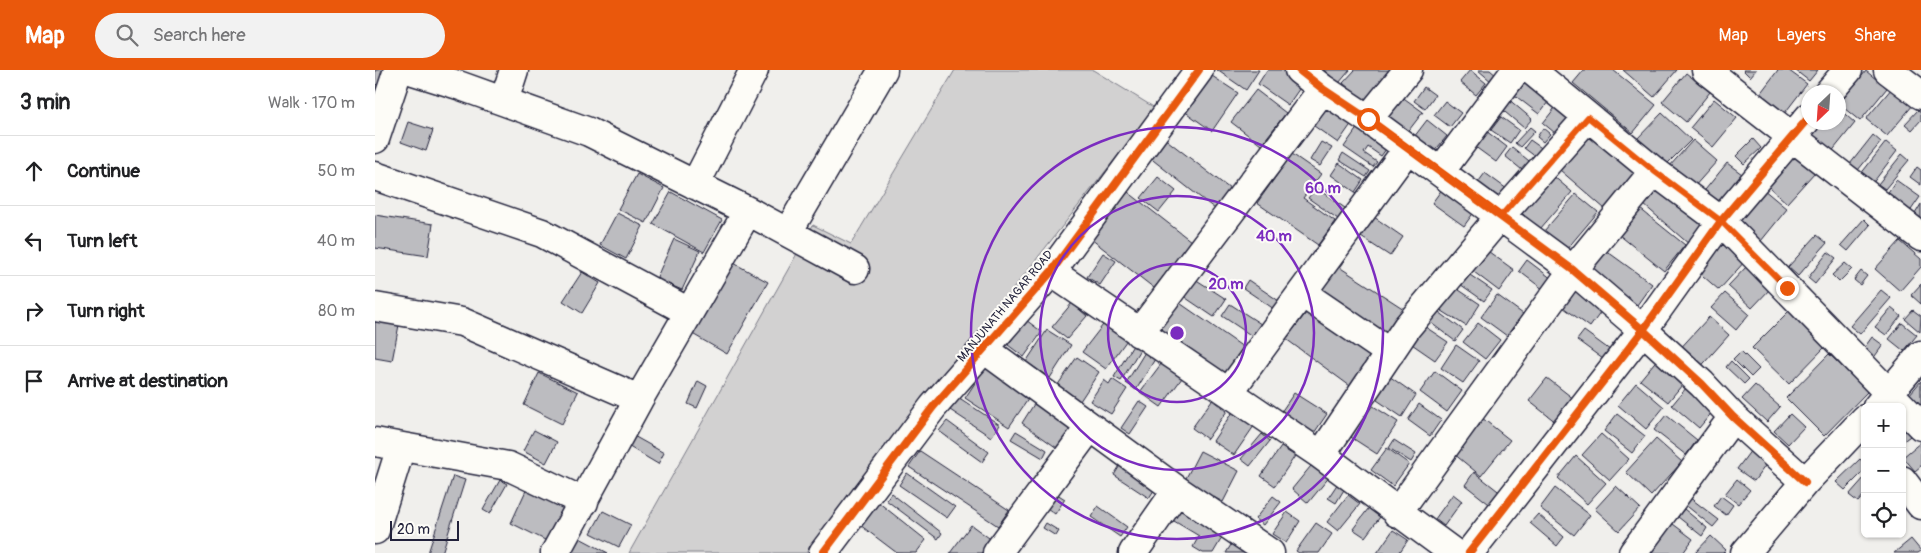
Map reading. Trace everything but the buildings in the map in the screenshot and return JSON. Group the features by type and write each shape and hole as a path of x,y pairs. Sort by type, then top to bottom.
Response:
{"street":[{"path":"375,139 398,70"},
{"path":"410,70 589,132 748,211 855,269"},
{"path":"503,101 515,70"},
{"path":"695,185 754,70"},
{"path":"788,232 883,70"},
{"name":"MANJUNATH NAGAR ROAD","path":"823,553 933,407 1051,272 1199,70"},
{"path":"1299,70 1573,270 1643,330 1702,384 1733,417 1805,482"},
{"path":"1368,119 1408,70"},
{"path":"1440,172 1516,70"},
{"path":"1531,70 1654,171 1721,221 1862,403"},
{"path":"1706,70 1800,127 1921,237"},
{"path":"1835,85 1848,70"},
{"path":"1888,70 1921,95"},
{"path":"1139,333 1323,89"},
{"path":"1321,455 1407,327 1588,117"},
{"path":"1469,553 1643,330 1721,221 1800,127"},
{"path":"1229,392 1408,148"},
{"path":"1397,513 1573,270 1654,171"},
{"path":"375,176 542,233 689,312"},
{"path":"555,553 639,399 748,211"},
{"path":"1051,272 1321,455 1397,513 1454,553"},
{"path":"1302,293 1390,353"},
{"path":"375,307 462,322 639,399"},
{"path":"984,349 1089,427 1267,552"},
{"path":"1881,403 1921,356"},
{"path":"1633,553 1733,417"},
{"path":"1906,423 1921,426"},
{"path":"1745,553 1805,482 1861,425"},
{"path":"997,553 1089,427"},
{"path":"375,530 388,444 508,466 584,502"},
{"path":"1906,485 1921,504"},
{"path":"1133,553 1177,490"}],"shaded area":[{"path":"955,70 1093,70 1155,108 806,553 629,553 813,225 851,244"}],"cycle path":[{"path":"823,553 933,407 1051,272 1199,70"},
{"path":"1299,70 1573,270 1643,330 1702,384 1733,417 1805,482"},
{"path":"1469,553 1643,330 1721,221 1801,126"}],"route":[{"path":"1368,119 1501,216 1588,117 1654,171 1721,221 1787,288"}]}
